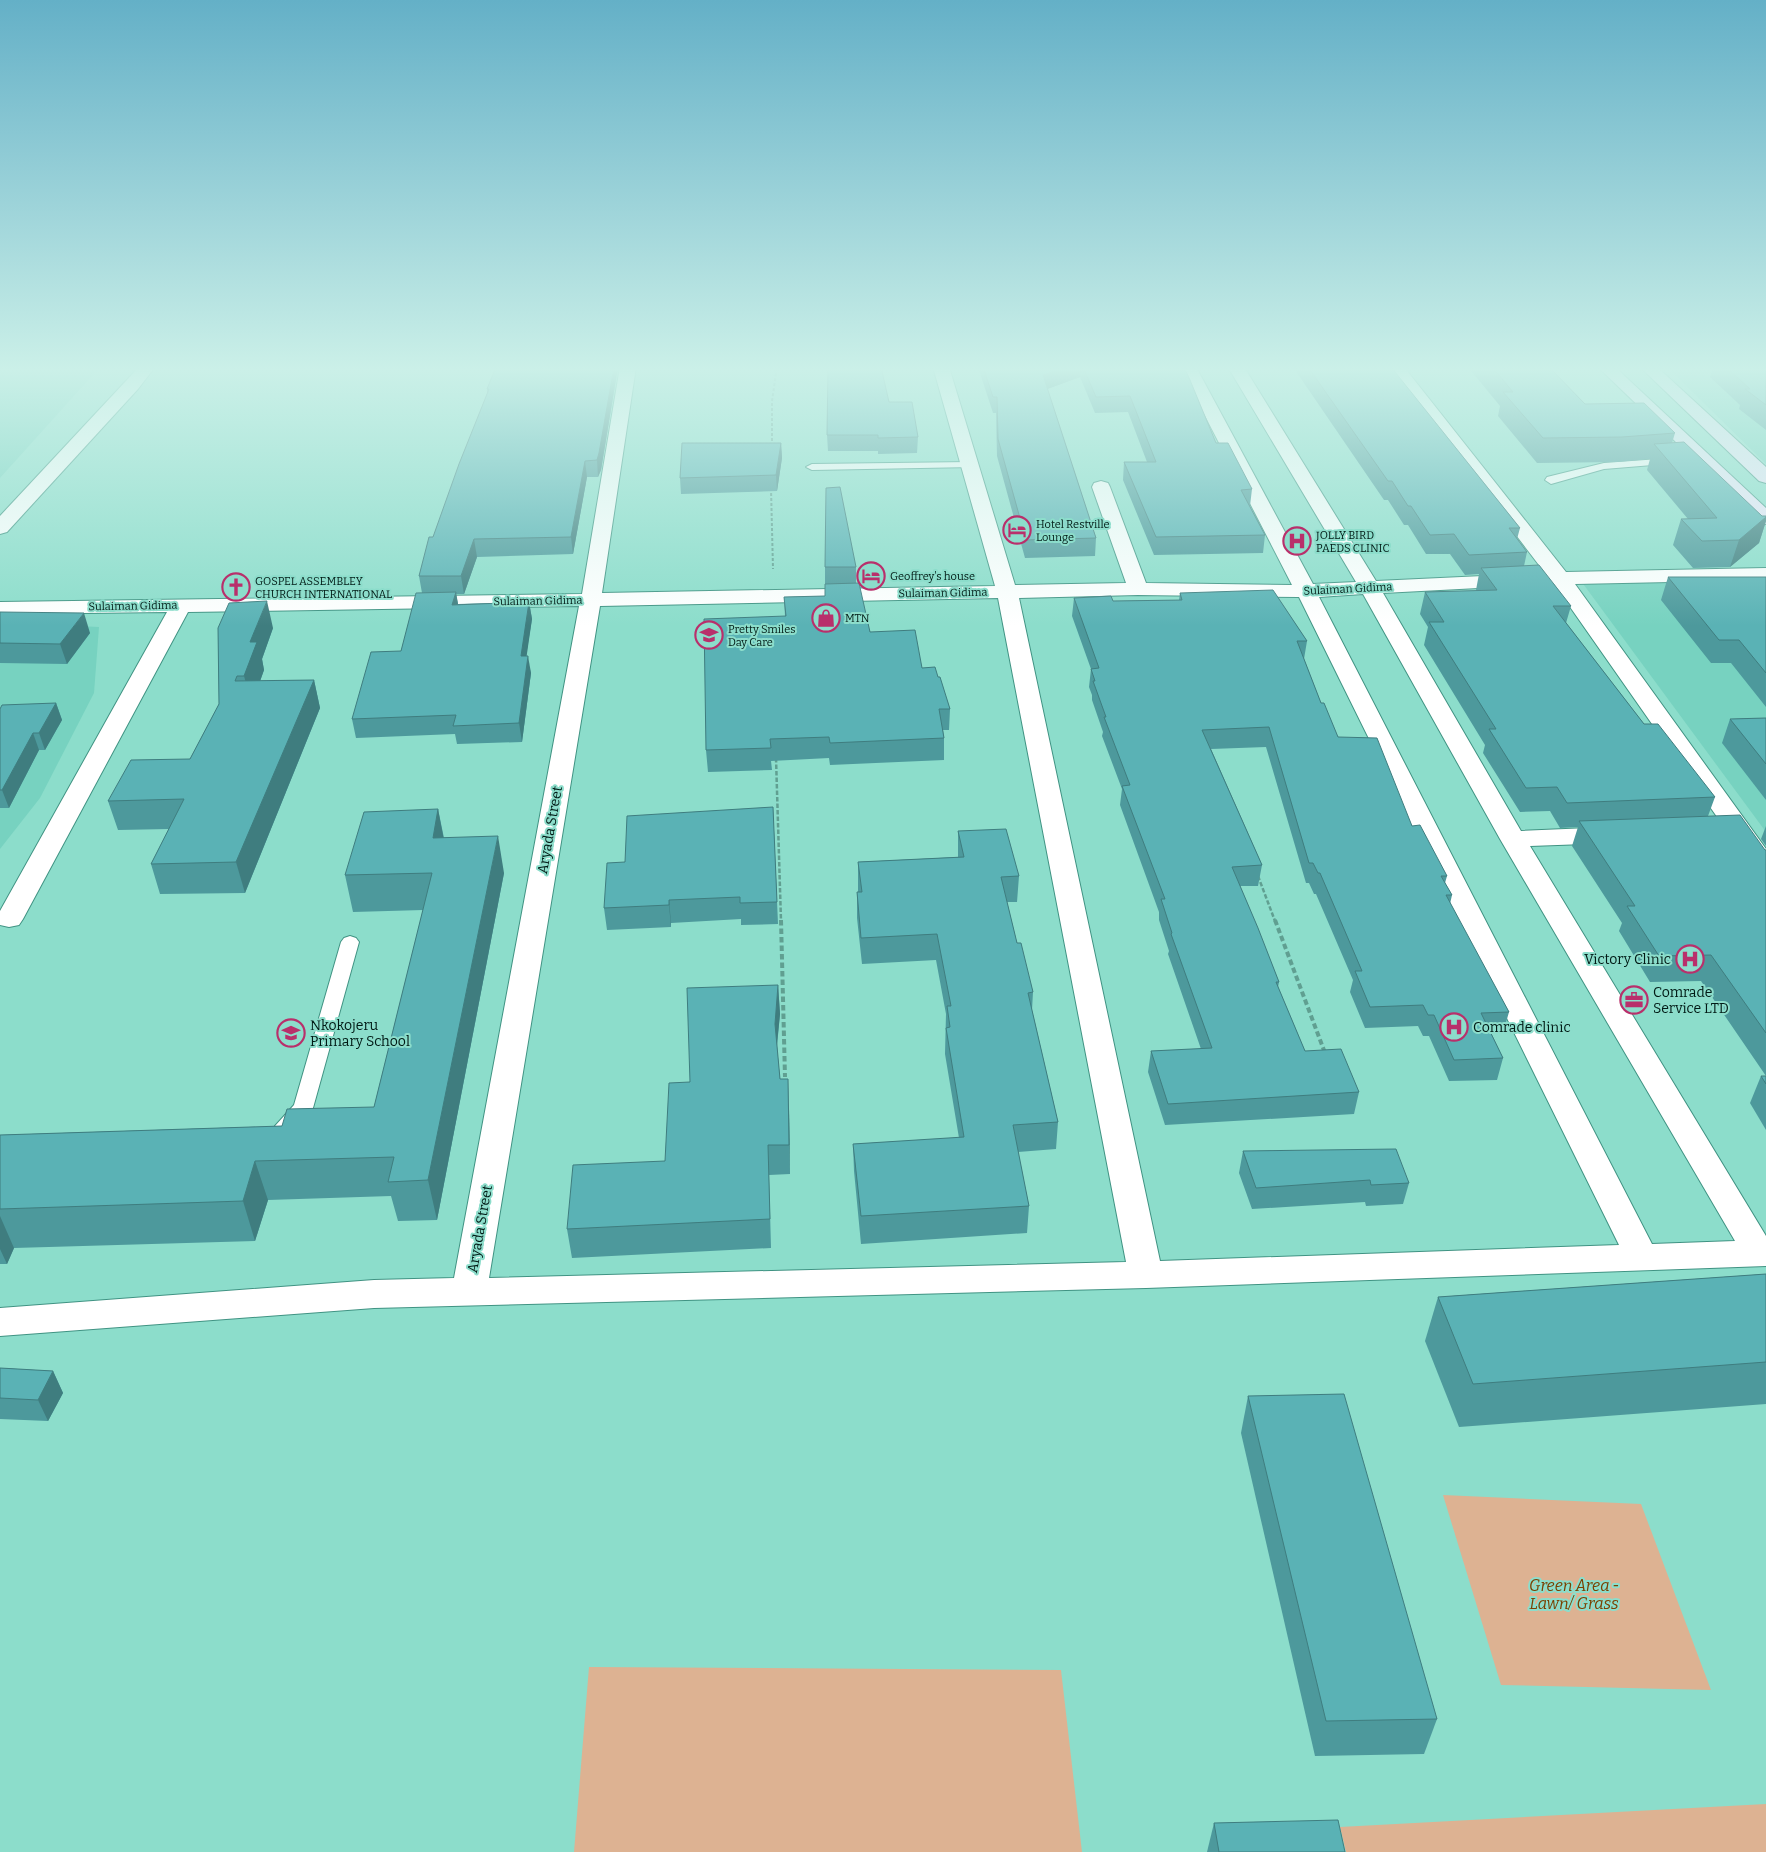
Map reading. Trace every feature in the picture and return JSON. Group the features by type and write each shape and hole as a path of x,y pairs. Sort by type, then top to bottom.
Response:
{"main road":[{"path":"1695,453 1766,518"},
{"path":"1741,453 1766,477"}],"street":[{"path":"0,528 70,453"},
{"name":"Aryada Street","path":"469,1292 591,600 614,453"},
{"path":"967,453 1007,592 1146,1275"},
{"path":"1234,453 1306,591 1642,1257"},
{"path":"0,1322 374,1294 1146,1275 1763,1253 1513,839 1370,588 1288,453"},
{"path":"1463,453 1560,578 1766,868"},
{"path":"1101,487 1138,590"},
{"name":"Sulaiman Gidima","path":"0,608 1138,590 1306,591 1560,578 1766,574"},
{"path":"9,919 181,606"},
{"path":"1710,831 1739,830"},
{"path":"1513,839 1641,834"}],"lane":[{"path":"1551,480 1604,466 1646,462 1703,461"},
{"path":"812,467 970,465"},
{"path":"265,1136 280,1130 303,1108 350,942"}],"path":[{"path":"771,487 774,597"},
{"path":"776,757 785,1077"},
{"path":"1256,869 1325,1054"}],"shaded area":[{"path":"0,453 22,453 0,478"},
{"path":"1755,453 1766,453 1766,464"},
{"path":"1766,574 1766,832 1581,581"},
{"path":"0,622 99,627 94,693 40,798 0,849"}],"green space":[{"name":"Green Area - Lawn/ Grass","path":"1443,1495 1641,1504 1711,1690 1501,1685"},
{"path":"589,1667 1061,1670 1082,1852 574,1852"},
{"path":"1766,1804 1766,1852 1346,1852 1340,1827"}],"building":[{"path":"463,453 599,453 597,460 585,461 571,537 474,539 461,576 419,576 429,537 433,537"},
{"path":"681,453 779,453 776,475 680,478"},
{"path":"1002,453 1069,453 1096,538 1026,540"},
{"path":"1153,453 1233,453 1252,489 1241,490 1265,535 1156,537 1124,462 1156,462"},
{"path":"1369,453 1460,453 1520,528 1509,528 1527,552 1469,555 1454,534 1430,535 1392,481 1388,481"},
{"path":"1662,453 1696,453 1762,516 1766,516 1739,540 1702,541 1681,519 1717,518"},
{"path":"840,487 856,567 825,567 826,488"},
{"path":"1539,565 1571,606 1553,606 1644,724 1658,724 1715,797 1567,803 1557,787 1526,788 1489,729 1496,729 1429,622 1444,622 1425,592 1497,590 1481,568"},
{"path":"1668,577 1766,577 1766,673 1739,640 1719,640"},
{"path":"859,583 870,632 915,630 922,668 935,667 950,709 939,709 944,738 830,743 829,737 770,739 771,748 706,750 704,619 786,616 784,597 825,596 825,584"},
{"path":"1273,590 1307,641 1297,641 1321,703 1324,703 1338,737 1377,738 1412,826 1420,825 1447,876 1441,876 1452,895 1446,895 1509,1012 1481,1013 1503,1058 1454,1060 1434,1015 1428,1015 1423,1005 1370,1007 1355,971 1362,971 1320,873 1318,873 1313,863 1309,863 1269,727 1202,730 1262,865 1232,867 1258,928 1279,982 1276,982 1305,1051 1341,1049 1359,1092 1168,1104 1151,1051 1212,1048 1171,934 1161,899 1165,899 1122,786 1130,785 1104,717 1106,717 1093,681 1095,681 1091,669 1099,668 1074,598 1111,596 1113,601 1182,600 1180,593"},
{"path":"456,592 452,605 529,602 521,656 528,656 519,723 453,726 456,715 352,719 371,652 401,651 416,593"},
{"path":"267,601 250,642 257,642 244,676 237,676 235,681 314,680 236,862 151,864 184,799 108,801 131,760 190,759 219,704 218,628 229,603"},
{"path":"0,612 84,613 60,644 0,643"},
{"path":"56,703 39,733 33,733 2,790 0,790 0,709 2,705"},
{"path":"1766,718 1766,764 1730,719"},
{"path":"773,807 777,902 740,903 740,897 669,900 669,905 604,908 607,863 625,862 627,816"},
{"path":"438,809 433,838 498,836 428,1180 388,1182 394,1157 255,1161 243,1201 0,1209 0,1135 282,1126 287,1109 374,1107 432,873 345,875 364,812"},
{"path":"1740,815 1766,850 1766,1033 1711,955 1659,956 1627,906 1635,906 1579,821"},
{"path":"1006,829 1019,876 1001,877 1017,943 1021,943 1033,992 1028,993 1058,1122 1013,1125 1029,1206 861,1216 853,1144 964,1137 946,1028 950,1027 947,1006 951,1006 937,934 861,938 857,892 862,892 858,862 964,857 958,831"},
{"path":"778,985 775,1024 780,1079 788,1079 789,1145 768,1145 770,1219 567,1229 573,1165 665,1161 669,1083 690,1082 687,988"},
{"path":"1761,1076 1766,1076 1766,1084"},
{"path":"1396,1149 1409,1183 1371,1185 1370,1180 1256,1188 1243,1151"},
{"path":"1766,1274 1766,1362 1473,1384 1438,1297"},
{"path":"0,1368 53,1371 38,1400 0,1398"},
{"path":"1344,1394 1437,1719 1326,1721 1248,1396"},
{"path":"1338,1820 1345,1852 1219,1852 1214,1823"}],"place":[{"name":"Hotel Restville Lounge","path":"1017,530"},
{"name":"JOLLY BIRD PAEDS CLINIC","path":"1297,541"},
{"name":"Geoffrey's house","path":"871,576"},
{"name":"GOSPEL ASSEMBLEY CHURCH INTERNATIONAL","path":"236,587"},
{"name":"MTN","path":"826,618"},
{"name":"Pretty Smiles Day Care","path":"709,635"},
{"name":"Victory Clinic","path":"1690,959"},
{"name":"Comrade Service LTD","path":"1634,1000"},
{"name":"Comrade clinic","path":"1454,1027"},
{"name":"Nkokojeru Primary School","path":"291,1033"}]}
